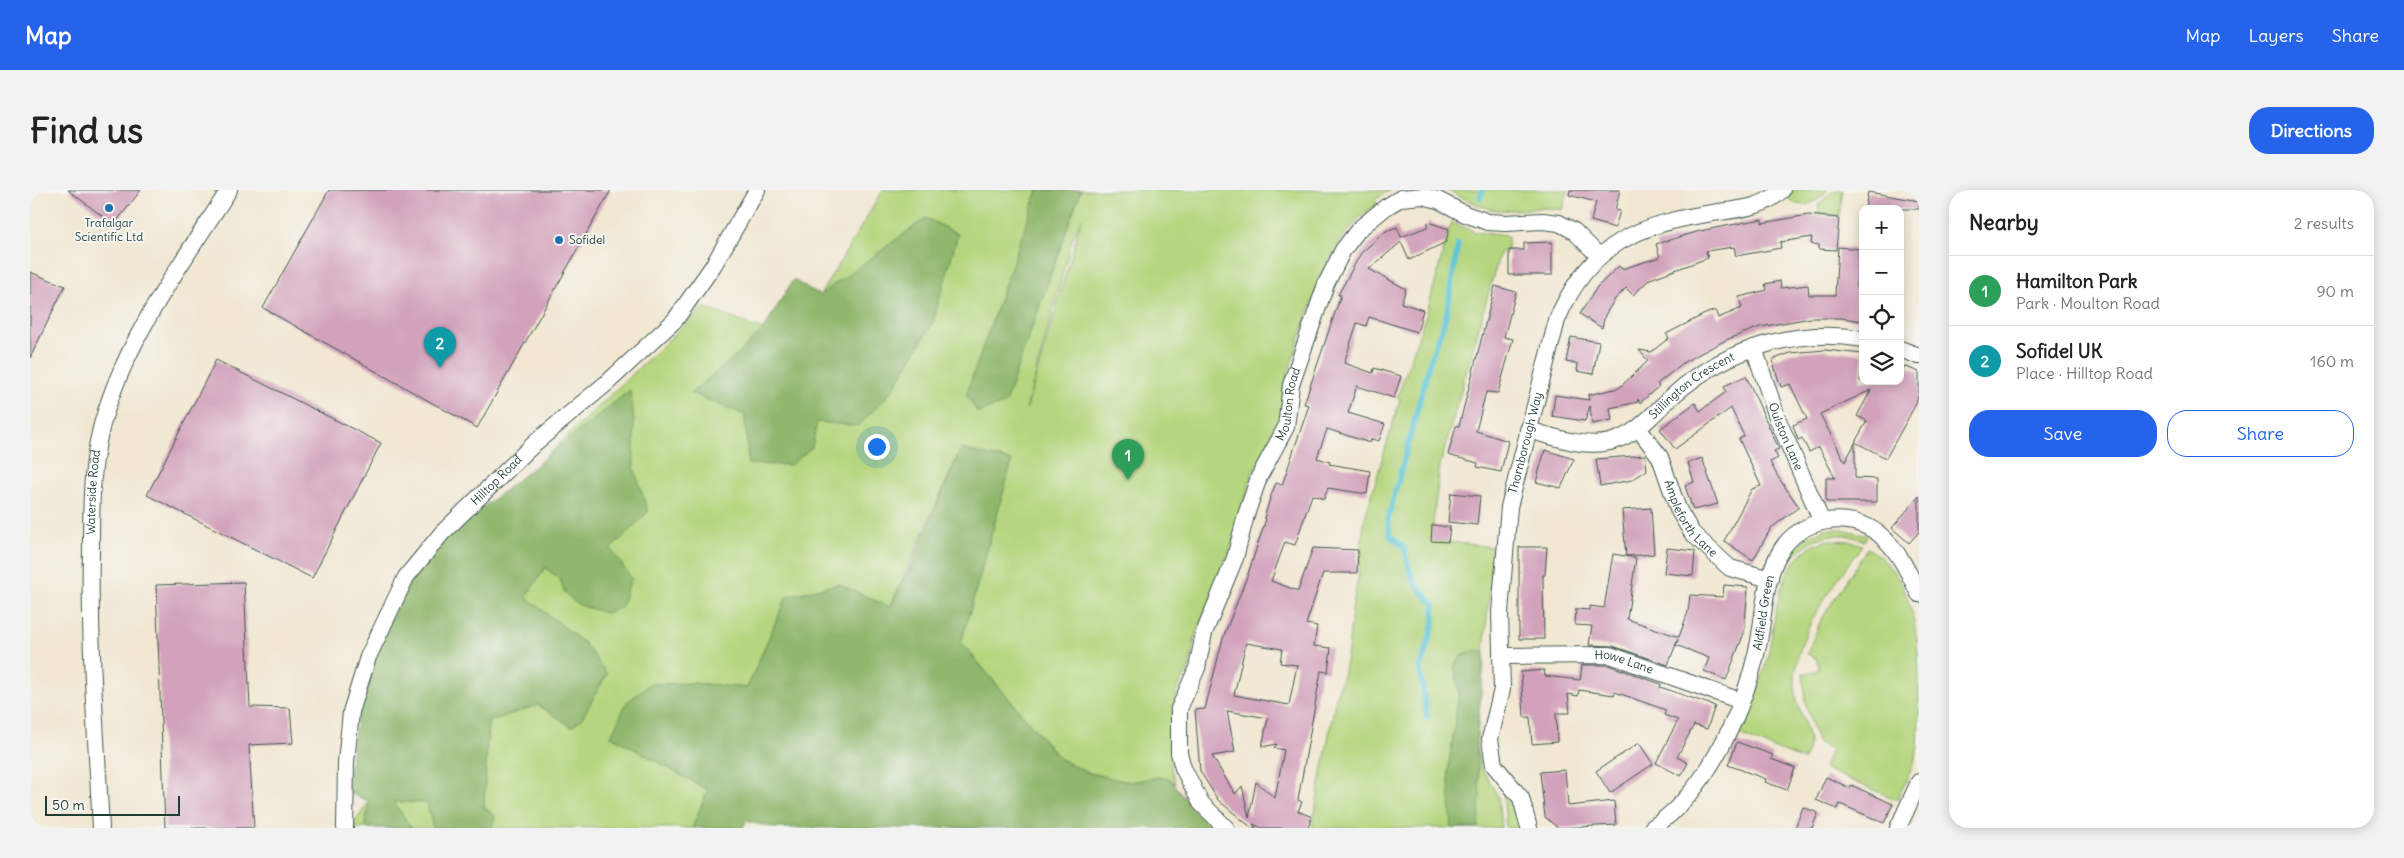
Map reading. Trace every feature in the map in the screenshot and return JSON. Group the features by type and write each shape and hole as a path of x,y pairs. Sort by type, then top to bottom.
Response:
{"street":[{"name":"Waterside Road","path":"101,828 90,596 94,454 106,411 122,369 147,319 229,190"},
{"name":"Hilltop Road","path":"345,828 346,762 351,712 368,657 406,577 442,533 536,442 608,382 675,320 713,266 758,190"},
{"name":"Thornborough Way","path":"1529,828 1524,802 1497,770 1491,753 1490,733 1501,696 1500,603 1508,514 1557,320 1571,293 1599,256 1647,227 1678,218 1760,205 1772,199 1782,190"},
{"name":"Moulton Road","path":"1226,828 1201,803 1183,768 1178,741 1179,709 1197,668 1204,633 1235,558 1246,515 1259,478 1286,428 1291,385 1326,284 1343,250 1360,229 1386,207 1401,198 1423,196 1438,200 1465,214 1488,222 1543,221 1559,223 1574,231 1599,256"},
{"name":"Stillington Crescent","path":"1528,430 1570,441 1591,444 1616,440 1638,428 1696,377 1726,360 1754,348 1806,337 1834,336 1859,339"},
{"name":"Oulston Lane","path":"1754,348 1778,420 1822,522"},
{"path":"1904,350 1919,356"},
{"name":"Ampleforth Lane","path":"1638,428 1660,457 1678,509 1692,533 1726,565 1743,573 1770,579"},
{"name":"Aldfield Green","path":"1654,827 1688,797 1727,733 1754,660 1770,579 1778,554 1790,539 1810,525 1822,522 1850,522 1866,526 1879,534 1900,557 1919,594"},
{"name":"Howe Lane","path":"1501,656 1610,655 1740,701"},
{"path":"1898,828 1919,782"}],"green space":[{"path":"883,190 1390,190 1375,200 1378,203 1359,218 1344,236 1321,275 1284,385 1280,422 1253,472 1231,547 1195,637 1189,668 1178,688 1172,709 1170,744 1174,763 1170,764 1175,784 1169,778 1159,777 1131,782 1119,780 1086,772 1060,759 961,642 1012,461 961,449 890,607 839,584 787,596 747,688 693,683 611,736 708,790 692,828 351,828 369,801 497,503 703,307 763,330 793,280 820,295","holes":["1082,218 1027,408 1072,240"]},
{"path":"1038,190 1081,190 1005,403 978,413 966,395"},
{"path":"1446,190 1568,190 1563,210 1546,208 1497,210 1471,202"},
{"path":"1793,190 1828,190 1813,202 1803,205 1792,202 1787,197"},
{"path":"1834,190 1843,190 1839,216 1818,214 1819,204"},
{"path":"926,218 958,234 933,322 892,391 858,426 817,422 812,447 790,465 748,464 745,415 691,393 737,355 763,330 793,280 820,295"},
{"path":"1451,222 1475,232 1508,236 1508,251 1501,252 1499,256 1440,465 1431,540 1493,547 1476,746 1481,767 1498,796 1501,828 1312,828 1336,696 1343,676 1348,651 1364,521 1400,399 1397,398 1427,312"},
{"path":"630,390 634,420 634,467 648,512 611,549 631,578 621,608 605,613 577,604 565,593 560,579 545,568 526,597 584,643 607,674 582,718 572,727 538,705 488,722 484,807 495,816 492,828 433,828 427,803 394,802 411,828 365,828 369,801 346,792 364,670 425,554"},
{"path":"961,449 1012,461 961,643 1060,759 1086,772 1119,780 1131,782 1159,777 1169,778 1192,808 1213,828 775,828 746,821 743,828 692,828 708,790 611,736 627,702 649,684 693,683 747,688 787,596 839,584 890,607 912,563"},
{"path":"1827,529 1843,529 1867,536 1864,541 1851,536 1839,535 1817,539 1797,552 1782,573 1779,572 1787,557 1798,544 1811,535"},
{"path":"1830,540 1850,541 1862,545 1816,613 1800,650 1796,669 1795,690 1809,741 1809,748 1804,760 1739,735 1755,698 1764,670 1777,606 1789,571 1798,557 1812,546"},
{"path":"1867,548 1884,561 1897,577 1913,615 1916,637 1919,680 1918,746 1912,767 1897,800 1823,768 1832,749 1817,742 1805,701 1803,673 1815,672 1819,667 1816,658 1807,654 1821,620"},
{"path":"1476,650 1485,651 1476,746 1480,794 1478,828 1452,828 1448,771 1459,692 1454,666 1462,656"},
{"path":"1503,790 1516,805 1521,828 1506,828"}],"building":[{"name":"Trafalgar Scientific Ltd","path":"68,190 141,190 114,225"},
{"path":"329,190 611,190 477,428 263,308"},
{"path":"1570,190 1620,190 1615,210 1620,211 1615,228 1591,221 1596,202 1569,195"},
{"path":"1868,192 1919,201 1919,209 1904,209 1904,205 1866,205"},
{"path":"1808,215 1839,218 1836,250 1819,249 1819,245 1811,244 1812,237 1780,242 1781,248 1736,256 1734,247 1706,251 1708,258 1650,279 1633,295 1626,288 1615,299 1605,315 1602,328 1580,314 1597,287 1619,266 1622,269 1660,257 1656,244 1700,231 1762,219 1762,223"},
{"path":"1428,222 1449,229 1446,242 1409,260 1401,242 1369,269 1406,289 1401,303 1423,310 1417,332 1369,317 1366,326 1357,323 1344,363 1373,373 1374,368 1401,376 1394,398 1357,386 1348,413 1385,424 1379,441 1371,439 1370,443 1327,429 1317,458 1330,462 1329,464 1370,471 1367,494 1328,488 1324,499 1312,495 1295,545 1285,542 1271,581 1298,591 1313,548 1358,550 1357,573 1323,573 1306,624 1317,626 1314,646 1331,648 1328,672 1321,671 1298,800 1302,802 1298,811 1312,817 1308,828 1262,828 1253,824 1256,828 1252,828 1218,800 1200,771 1195,710 1205,709 1223,638 1248,574 1266,519 1264,518 1271,496 1276,483 1282,485 1309,405 1304,404 1341,295 1338,295 1361,253 1386,231 1397,227 1401,237 1427,227","holes":["1246,643 1282,649 1280,663 1297,665 1289,705 1234,695","1227,711 1268,718 1262,747 1277,744 1274,748 1284,750 1275,798 1256,782 1249,818 1242,786 1235,794 1212,756 1235,752"]},
{"path":"1552,242 1552,275 1509,275 1509,250 1524,250 1524,243"},
{"path":"1838,247 1859,249 1856,288 1859,288 1859,320 1841,318 1811,318 1760,327 1726,340 1684,362 1657,384 1659,386 1640,403 1638,399 1638,402 1610,408 1612,420 1592,424 1590,406 1585,421 1552,416 1555,395 1589,400 1588,395 1619,388 1648,361 1639,350 1651,352 1669,338 1666,334 1715,310 1718,318 1742,308 1739,297 1767,290 1765,284 1780,281 1781,288 1808,285 1809,295 1835,295"},
{"path":"30,272 65,286 30,358"},
{"path":"1495,286 1516,292 1504,337 1513,339 1498,393 1486,392 1476,431 1508,441 1501,472 1477,467 1478,463 1448,455 1456,426 1459,426"},
{"path":"1571,337 1599,342 1593,374 1577,371 1578,364 1566,362"},
{"path":"1825,350 1859,354 1859,385 1904,385 1904,366 1919,372 1919,393 1916,404 1886,458 1855,442 1867,421 1857,416 1871,390 1820,414 1845,462 1855,443 1855,478 1877,479 1877,502 1826,502 1826,478 1835,478 1819,447 1809,452 1802,438 1798,440 1793,425 1807,419 1790,384 1781,387 1772,360 1790,353"},
{"path":"216,360 381,443 312,578 147,495"},
{"path":"1746,376 1779,449 1774,451 1778,458 1770,462 1799,507 1771,528 1753,560 1724,541 1752,489 1761,486 1739,439 1744,436 1731,408 1675,449 1660,429 1695,403 1700,411 1726,392 1724,386"},
{"path":"1545,450 1574,459 1561,488 1536,482"},
{"path":"1645,455 1647,470 1632,480 1600,486 1596,459"},
{"path":"1702,458 1718,504 1693,510 1685,486 1694,482 1688,463"},
{"path":"1451,493 1480,496 1477,525 1448,522"},
{"path":"1919,496 1919,532 1909,543 1892,528"},
{"path":"1651,508 1654,554 1626,556 1622,510"},
{"path":"1432,525 1450,527 1448,542 1431,541"},
{"path":"1519,547 1547,547 1545,575 1543,575 1544,639 1519,639"},
{"path":"1667,548 1695,551 1693,576 1664,573"},
{"path":"1613,554 1636,558 1627,619 1679,637 1688,612 1690,595 1723,597 1724,585 1748,587 1744,633 1726,680 1704,671 1709,658 1676,645 1678,639 1668,665 1613,646 1589,645 1592,626 1575,625 1576,609 1590,610 1590,606 1604,608"},
{"path":"244,582 250,707 290,708 293,743 249,745 254,828 165,828 156,585"},
{"path":"1582,665 1608,665 1661,684 1660,687 1715,706 1707,729 1694,725 1677,757 1688,763 1681,776 1656,763 1678,720 1664,715 1666,710 1615,692 1614,695 1579,690 1578,696 1568,694 1570,713 1556,713 1557,742 1532,744 1530,717 1524,717 1521,672 1544,670 1545,676 1580,680"},
{"path":"1737,742 1773,755 1771,759 1795,768 1787,790 1765,782 1766,779 1728,765"},
{"path":"1639,743 1653,764 1610,793 1596,771"},
{"path":"1565,770 1568,806 1614,801 1616,825 1558,828 1545,817 1540,772"},
{"path":"1826,777 1850,788 1851,785 1893,804 1884,823 1840,804 1837,809 1816,800"},
{"path":"1803,807 1818,813 1812,828 1795,828"}],"waterway":[{"path":"1480,198 1483,190"},
{"path":"1427,717 1420,670 1434,623 1434,604 1416,585 1408,566 1404,547 1390,536 1388,519 1431,358 1446,317 1458,244"}],"place":[{"name":"Trafalgar Scientific Ltd","path":"109,208"},
{"name":"Sofidel","path":"559,240"},
{"name":"Sofidel UK","path":"440,368"},
{"name":"Hamilton Park","path":"1128,480"}]}
